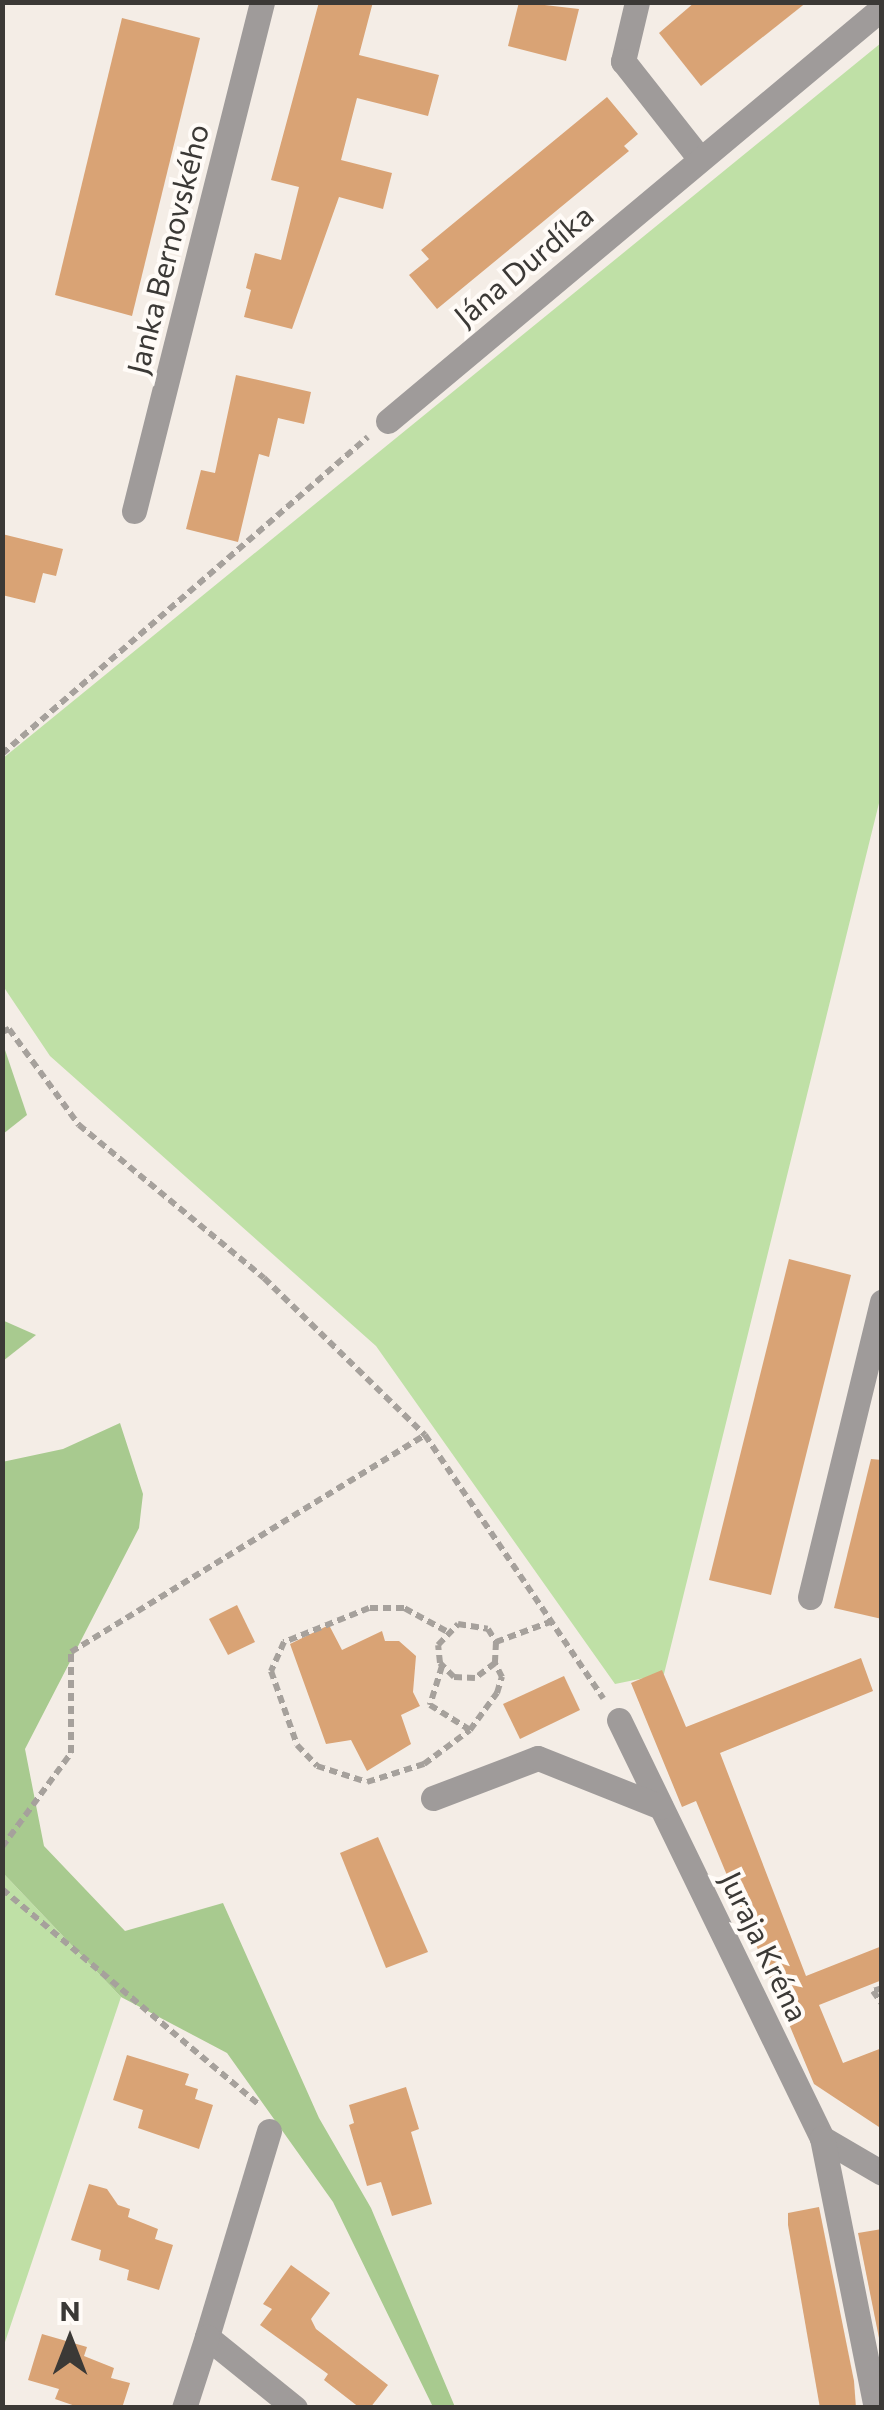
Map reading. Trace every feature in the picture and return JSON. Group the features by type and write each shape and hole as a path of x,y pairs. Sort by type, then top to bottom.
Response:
{"street":[{"name":"Janka Bernovského","path":"134,511 262,2"},
{"path":"637,2 623,61 700,159"},
{"name":"Jána Durdíka","path":"388,420 882,8"},
{"path":"810,1597 882,1302"},
{"name":"Juraja Kréna","path":"619,1720 822,2138 876,2408"},
{"path":"433,1798 538,1758 661,1807"},
{"path":"184,2408 268,2130"},
{"path":"822,2138 882,2173"},
{"path":"206,2337 295,2408"}],"path":[{"path":"2,754 388,420"},
{"path":"2,1019 6,1030 79,1125 264,1278 425,1435 619,1720"},
{"path":"2,1848 71,1754 71,1652 425,1435"},
{"path":"446,1631 404,1608 344,1612 284,1642 271,1671 297,1744 316,1766 367,1782 424,1764 470,1730 497,1693 502,1677 495,1663 496,1642"},
{"path":"496,1642 550,1622"},
{"path":"470,1730 430,1705 442,1666 438,1646 446,1631 472,1623 496,1642"},
{"path":"442,1666 454,1677 476,1678 495,1663"},
{"path":"2,1889 260,2106 268,2130"},
{"path":"882,1988 873,1991 882,2004"}],"green space":[{"path":"881,43 881,795 664,1674 615,1684 376,1346 50,1056 3,986 2,759"},
{"path":"3,1044 27,1115 3,1134"},
{"path":"2,1320 36,1335 3,1361 2,1361"},
{"path":"120,1423 143,1494 139,1528 25,1749 44,1846 125,1931 223,1903 319,2118 371,2208 455,2407 433,2407 333,2202 227,2053 121,1997 3,1873 2,1462 63,1449"},
{"path":"3,1873 121,1997 3,2348"}],"building":[{"path":"319,2 373,2 359,55 439,75 428,116 357,98 341,160 392,173 383,209 339,197 292,329 244,317 251,290 246,288 255,253 281,260 299,187 271,180"},
{"path":"519,2 579,9 566,61 508,46"},
{"path":"695,2 807,2 701,86 659,33"},
{"path":"122,18 200,38 132,316 55,295"},
{"path":"607,97 638,134 624,146 629,151 437,309 409,275 429,259 421,250"},
{"path":"236,375 311,392 304,424 278,418 269,457 259,454 238,542 186,529 201,470 215,473"},
{"path":"2,534 63,549 56,576 43,573 35,603 2,595"},
{"path":"789,1259 851,1275 771,1595 709,1580"},
{"path":"871,1459 882,1460 882,1619 834,1608"},
{"path":"237,1605 255,1642 228,1655 209,1619"},
{"path":"329,1625 342,1650 382,1631 385,1641 399,1641 416,1656 413,1692 420,1706 401,1715 411,1744 367,1771 351,1740 326,1744 290,1644"},
{"path":"861,1658 873,1691 720,1753 806,1976 882,1946 882,1980 819,2005 843,2063 882,2048 882,2129 814,2084 696,1801 682,1807 631,1683 662,1670 686,1727"},
{"path":"564,1676 580,1710 520,1739 503,1704"},
{"path":"378,1837 428,1952 386,1968 340,1853"},
{"path":"127,2055 189,2074 185,2085 198,2089 195,2099 213,2105 199,2149 138,2128 143,2110 113,2100"},
{"path":"406,2087 419,2129 411,2132 432,2204 392,2216 381,2182 367,2186 349,2125 354,2123 349,2105"},
{"path":"89,2184 107,2189 118,2205 130,2209 128,2217 158,2229 155,2239 173,2245 159,2290 127,2280 129,2270 99,2260 101,2250 71,2240"},
{"path":"819,2207 856,2408 820,2408 788,2225 788,2213"},
{"path":"882,2229 882,2353 858,2233"},
{"path":"291,2265 330,2293 311,2319 316,2329 388,2385 370,2408 360,2408 324,2380 328,2374 260,2325 272,2309 263,2304"},
{"path":"42,2334 87,2347 84,2356 114,2368 111,2378 130,2383 122,2408 81,2408 55,2399 59,2389 28,2380"}]}
